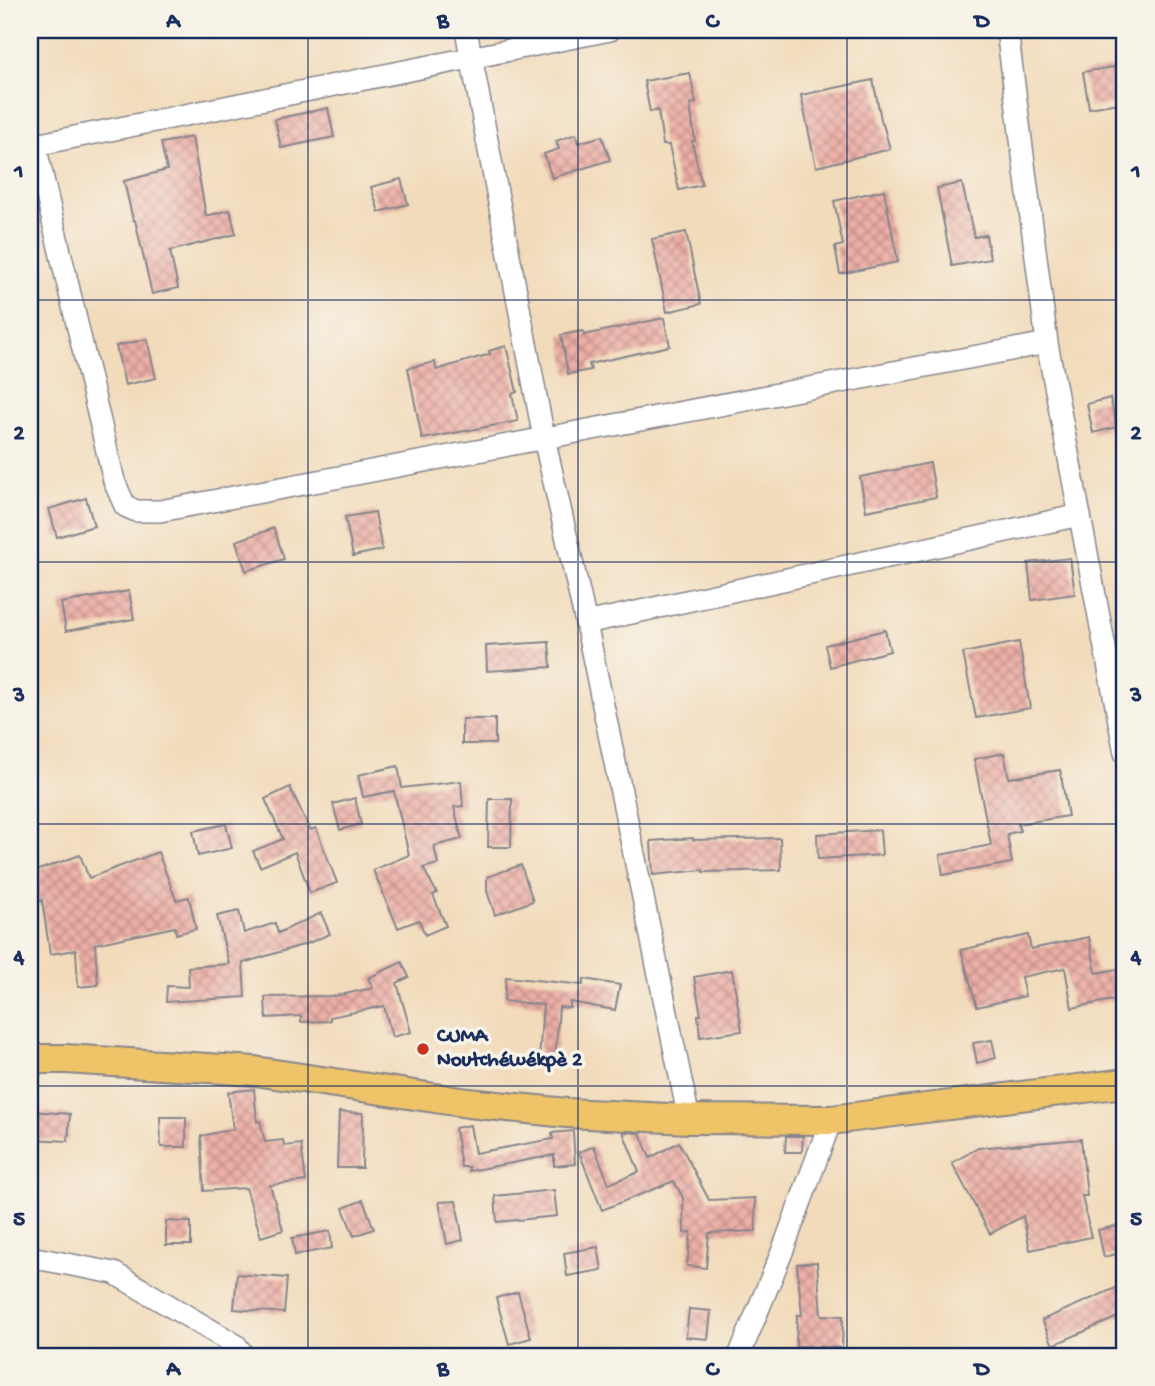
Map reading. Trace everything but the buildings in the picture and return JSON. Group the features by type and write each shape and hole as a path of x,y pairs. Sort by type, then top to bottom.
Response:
{"main road":[{"path":"30,1059 80,1059 242,1070 505,1107 689,1119 831,1119 1125,1083"}],"street":[{"path":"466,30 544,438 586,623 689,1119"},
{"path":"610,30 32,146 114,481 124,506 136,511 160,511 1047,343"},
{"path":"1007,30 1047,343 1122,722 1125,752"},
{"path":"586,623 1080,515"},
{"path":"739,1356 782,1252 831,1119"},
{"path":"30,1257 114,1273 236,1345 244,1356"}],"place":[{"name":"CUMA Noutchéwékpè 2","path":"423,1049"}]}
